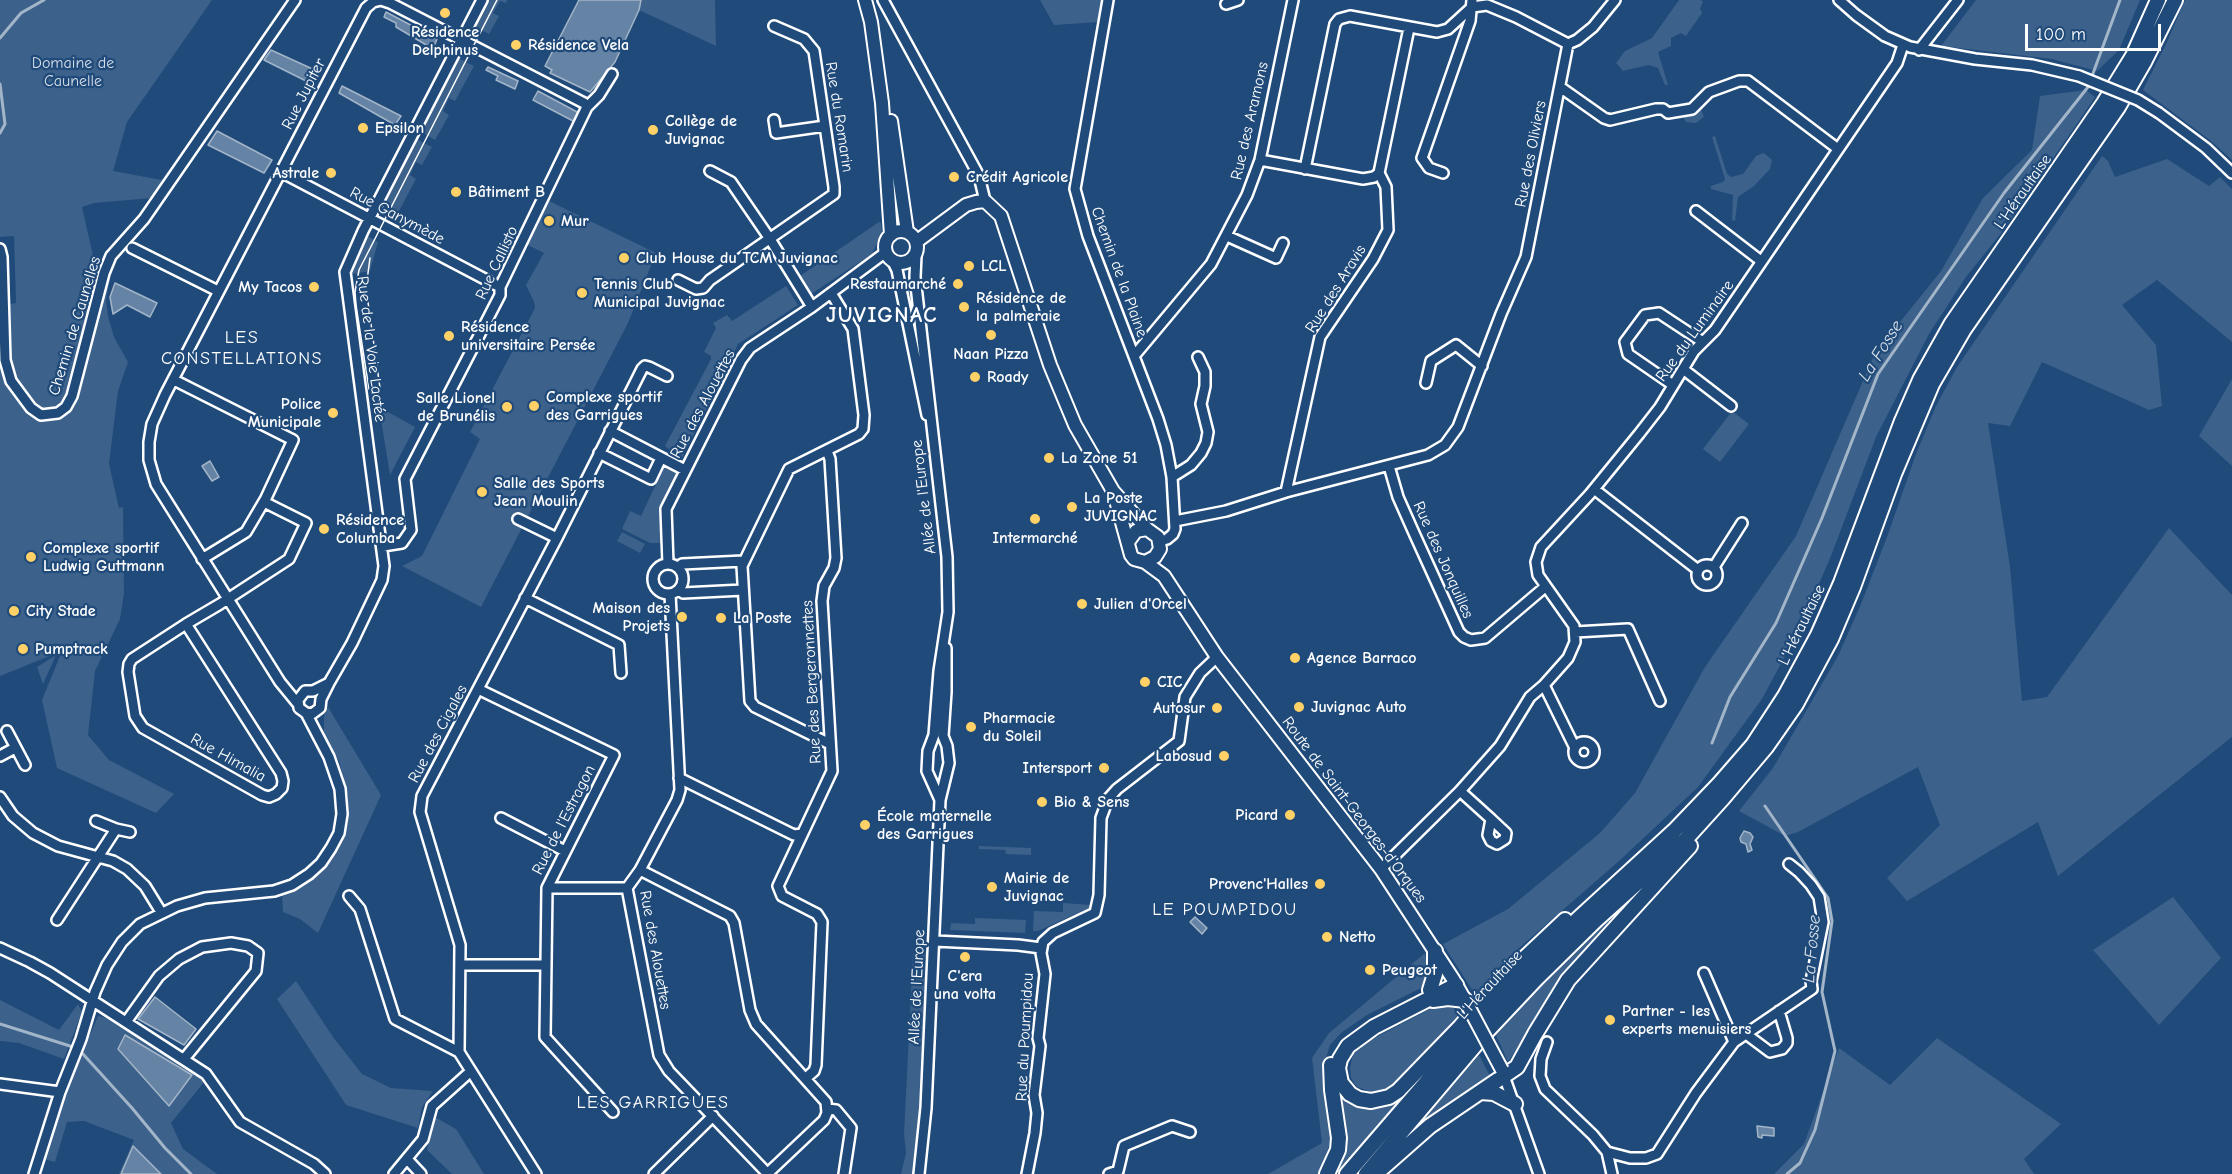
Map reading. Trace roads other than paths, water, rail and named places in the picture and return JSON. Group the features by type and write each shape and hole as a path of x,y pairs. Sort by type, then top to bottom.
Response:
{"highway":[{"name":"L'Héraultaise","path":"1366,1174 1488,1030 1537,978 1596,920 1685,840 1766,747 1796,704 1832,639 1902,421 1920,380 1952,323 2104,104 2133,56 2158,0"},
{"name":"L'Héraultaise","path":"1347,1174 1492,1006 1578,920 1674,831 1753,745 1785,696 1818,635 1894,474 1932,384 1965,329 2118,107 2175,0"},
{"path":"1455,982 1374,1027 1348,1046 1340,1059 1338,1068 1341,1083 1350,1094 1359,1099 1371,1101 1389,1097 1398,1091 1460,1027 1496,985 1534,948 1638,857 1710,785 1758,723 1807,646 1864,539"},
{"path":"1376,1174 1422,1132 1480,1092 1503,1073 1517,1067 1568,980 1720,813 1771,751 1795,717 1836,641 1858,581 1864,539"},
{"path":"1428,996 1435,974 1435,951"},
{"path":"1328,1174 1338,1150 1339,1138 1331,1080 1331,1059 1335,1050 1352,1030 1428,996 1466,1002"},
{"path":"1480,1092 1494,1093 1515,1104"}],"main road":[{"path":"865,0 871,22 882,103 891,235"},
{"path":"872,0 882,56 904,220 912,237 916,255 902,264 889,256 886,243 891,235 899,231 912,237"},
{"path":"912,237 966,205 985,201 1001,216 1062,398 1080,437 1113,491 1147,529 1154,532 1159,547 1153,559 1145,562 1134,559 1131,555 1113,491"},
{"path":"1128,542 1136,531 1147,529"},
{"name":"Route de Saint-Georges-d'Orques","path":"1159,547 1164,576"},
{"name":"Route de Saint-Georges-d'Orques","path":"1145,562 1164,576 1217,657 1381,869 1455,982 1503,1073"}],"street":[{"name":"Chemin de Caunelles","path":"0,249 5,360 11,381 31,408 41,415 58,413 66,407 72,396 111,256 144,219 295,0"},
{"name":"Rue Jupiter","path":"298,704 280,682 156,484 149,460 152,424 218,291 366,8 373,2 381,0 390,3 462,40"},
{"name":"Rue de la Voie Lactée","path":"321,699 352,643 382,580 384,566 345,282 348,262 482,0"},
{"path":"883,0 979,176 985,201"},
{"name":"Chemin de la Plaine","path":"1108,0 1075,189 1086,230 1158,419 1172,477 1175,521"},
{"path":"1226,4 1238,0"},
{"name":"Rue des Aramons","path":"1134,356 1211,264 1256,174 1293,0"},
{"path":"1472,3 1487,5 1516,17 1568,45 1593,27 1615,0"},
{"path":"1839,0 1879,32 1903,45 1919,50 1975,59 2032,65 2079,76 2138,100 2159,112 2206,148 2232,173"},
{"path":"1919,50 1958,0"},
{"path":"1305,169 1335,24 1339,19 1350,16 1427,32 1437,32 1448,29 1472,3"},
{"path":"1443,173 1429,168 1422,158 1470,21 1472,3"},
{"name":"Rue du Romarin","path":"770,239 834,194 814,51 804,39 774,26"},
{"path":"1260,160 1363,179 1374,177 1379,173 1409,27"},
{"path":"462,40 588,108"},
{"name":"Rue des Oliviers","path":"1175,521 1226,511 1286,492 1389,466 1428,455 1445,445 1458,427 1501,314 1526,257 1568,45"},
{"name":"Rue du Luminaire","path":"1575,632 1571,620 1538,575 1536,562 1541,547 1594,489 1660,406 1703,342 1715,330 1897,63 1903,45"},
{"name":"Rue Callisto","path":"383,546 402,543 411,530 405,479 500,295 500,286 588,108 612,74"},
{"path":"1560,87 1610,120 1656,109 1663,109 1668,113 1692,109 1709,92 1739,81 1749,81 1838,149"},
{"path":"774,120 776,133 825,126"},
{"path":"710,171 731,182 812,307"},
{"name":"Rue Ganymède","path":"281,172 500,286"},
{"name":"Rue des Aravis","path":"1286,492 1320,337 1373,260 1388,230 1386,187 1379,173"},
{"path":"1696,211 1761,261"},
{"path":"1227,236 1276,258 1283,243"},
{"path":"678,280 696,289 703,288 710,280 770,239"},
{"path":"132,248 218,291"},
{"name":"Allée de l'Europe","path":"916,255 914,267 946,548 948,612 927,771 939,800"},
{"name":"Rue des Alouettes","path":"668,564 666,509 741,360 750,348 889,256"},
{"name":"Allée de l'Europe","path":"889,256 897,270 923,404 931,426"},
{"path":"830,744 756,707 750,701 743,561 789,469 859,434 865,423 853,329 831,293"},
{"path":"1673,385 1628,354 1625,342 1645,315 1659,313 1703,342"},
{"path":"1426,383 1431,361 1456,345 1482,366"},
{"path":"1172,477 1191,465 1206,443 1208,432 1202,404 1205,372 1198,357"},
{"name":"Rue des Cigales","path":"459,1052 460,945 420,812 422,796 557,538 642,369 645,366 649,367 667,376"},
{"path":"1683,369 1731,406"},
{"path":"174,380 293,440 264,502 246,532 202,559"},
{"path":"610,431 685,470"},
{"name":"Rue des Bergeronnettes","path":"806,1078 814,1071 816,1065 822,922 818,914 782,896 778,886 832,771 822,601 824,586 834,568 836,558 830,459 827,451"},
{"path":"599,453 651,478 661,458"},
{"name":"Rue des Jonquilles","path":"1389,466 1406,515 1459,632 1464,637 1471,640 1485,638 1545,587"},
{"path":"1594,489 1698,570"},
{"path":"227,599 289,558 306,523 264,502"},
{"path":"518,519 557,538"},
{"path":"1159,547 1173,534 1175,521"},
{"path":"1714,567 1742,523"},
{"path":"743,561 682,564 678,567 668,564 658,567 653,581 657,589 683,593 743,590"},
{"path":"1698,570 1703,566 1714,567"},
{"path":"675,592 683,579 678,567"},
{"path":"1698,570 1698,581 1707,586 1716,581 1717,573 1714,567"},
{"name":"Rue des Alouettes","path":"675,592 679,778 677,800 640,870 627,888 659,1055 669,1071 768,1173"},
{"path":"525,598 619,645 621,674"},
{"name":"Rue Himalia","path":"186,624 281,773 282,788 276,794 262,795 143,728 135,716 129,664 132,659 186,624 227,599"},
{"path":"1381,869 1460,791 1500,746 1530,697 1568,658 1575,642 1575,632 1628,629 1660,700"},
{"name":"Allée de l'Europe","path":"919,1174 924,1136 935,941 939,800 949,763 943,736 947,669 945,636"},
{"path":"935,941 1041,948 1047,937 1053,933 1095,913 1099,895 1101,818 1108,799 1117,789 1179,741 1185,698 1200,673 1217,657"},
{"path":"38,1173 60,1092 81,1039 93,1000 107,966 122,942 140,924 160,912 205,898 274,891 292,885 321,863 339,833 342,814 337,775 306,713 298,704 299,696 329,683"},
{"path":"1544,685 1575,748"},
{"name":"Rue de l'Estragon","path":"478,689 614,755 547,888 545,1037 613,1112"},
{"path":"287,690 309,691 321,699 321,706 317,711 312,714 306,713"},
{"path":"317,711 318,735"},
{"path":"7,731 25,765"},
{"path":"932,742 945,741"},
{"path":"0,756 15,748"},
{"path":"679,778 794,835 802,834"},
{"path":"931,779 935,781 944,779"},
{"path":"1460,791 1491,819"},
{"path":"0,797 13,816 33,833 58,846 99,855 127,869 145,886 160,912"},
{"path":"501,818 565,851"},
{"path":"96,821 130,832"},
{"path":"57,920 116,829"},
{"path":"1607,1152 1630,1158 1646,1158 1657,1154 1696,1093 1734,1042 1812,989 1811,981 1823,922 1819,897 1799,872 1789,864"},
{"path":"640,870 730,916 734,923 753,1017 763,1034 825,1099 828,1109 824,1120 768,1173"},
{"path":"547,888 627,888"},
{"path":"349,897 360,909 395,1019 459,1052 536,1174"},
{"path":"126,1022 159,976 179,959 202,947 231,943 248,946 258,953 256,971 184,1059"},
{"path":"0,948 30,962 93,1000 206,1074 240,1122 314,1164 325,1174"},
{"name":"Rue du Poumpidou","path":"1027,1174 1037,1113 1034,1095 1045,969 1041,948"},
{"path":"460,964 546,965"},
{"path":"1704,973 1734,1042"},
{"path":"1746,1034 1770,1052 1782,1049 1787,1043 1787,1038 1779,1011"},
{"path":"1547,1042 1541,1059 1540,1076 1545,1089 1593,1135 1607,1152 1612,1174"},
{"path":"394,1174 423,1139 432,1106 471,1071"},
{"name":"Route de Saint-Georges-d'Orques","path":"1503,1073 1539,1174"},
{"path":"0,1084 60,1092"},
{"path":"828,1109 836,1110 851,1128 844,1174"},
{"path":"654,1174 713,1116"},
{"path":"1109,1174 1118,1171 1124,1146 1172,1126 1190,1132"},
{"path":"407,1159 421,1174"}],"waterway":[{"path":"0,38 21,13 44,0"},
{"name":"La Fosse","path":"1712,743 1730,697 1776,623 1822,518 1878,374 2004,193 2088,87 2120,0"},
{"path":"0,84 5,124 0,133"},
{"name":"La Fosse","path":"1765,806 1828,898 1832,921 1822,992 1835,1051 1815,1130 1800,1163 1787,1174"},
{"path":"0,1024 70,1046 83,1054 165,1148 191,1174"}],"tram line":[{"path":"369,389 356,305 355,292 359,270 497,0"},
{"path":"370,258 366,288 380,388"}],"place":[{"name":"Résidence Delphinus","path":"445,13"},
{"name":"Résidence Vela","path":"516,45"},
{"name":"Epsilon","path":"363,128"},
{"name":"Collège de Juvignac","path":"653,130"},
{"name":"Astrale","path":"331,173"},
{"name":"Crédit Agricole","path":"954,177"},
{"name":"Bâtiment B","path":"456,192"},
{"name":"Mur","path":"549,221"},
{"name":"Club House du TCM Juvignac","path":"624,258"},
{"name":"LCL","path":"969,266"},
{"name":"Restaumarché","path":"958,284"},
{"name":"My Tacos","path":"314,287"},
{"name":"Tennis Club Municipal Juvignac","path":"582,293"},
{"name":"Résidence de la palmeraie","path":"964,307"},
{"name":"Naan Pizza","path":"991,335"},
{"name":"Résidence universitaire Persée","path":"449,336"},
{"name":"Roady","path":"975,377"},
{"name":"Complexe sportif des Garrigues","path":"534,406"},
{"name":"Salle Lionel de Brunélis","path":"507,407"},
{"name":"Police Municipale","path":"333,413"},
{"name":"La Zone 51","path":"1049,458"},
{"name":"Salle des Sports Jean Moulin","path":"482,492"},
{"name":"La Poste JUVIGNAC","path":"1072,507"},
{"name":"Intermarché","path":"1035,519"},
{"name":"Résidence Columba","path":"324,529"},
{"name":"Complexe sportif Ludwig Guttmann","path":"31,557"},
{"name":"Julien d'Orcel","path":"1082,604"},
{"name":"City Stade","path":"14,611"},
{"name":"Maison des Projets","path":"682,617"},
{"name":"La Poste","path":"721,618"},
{"name":"Pumptrack","path":"23,649"},
{"name":"Agence Barraco","path":"1295,658"},
{"name":"CIC","path":"1145,682"},
{"name":"Juvignac Auto","path":"1299,707"},
{"name":"Autosur","path":"1217,708"},
{"name":"Pharmacie du Soleil","path":"971,727"},
{"name":"Labosud","path":"1224,756"},
{"name":"Intersport","path":"1104,768"},
{"name":"Bio & Sens","path":"1042,802"},
{"name":"Picard","path":"1290,815"},
{"name":"École maternelle des Garrigues","path":"865,825"},
{"name":"Provenc'Halles","path":"1320,884"},
{"name":"Mairie de Juvignac","path":"992,887"},
{"name":"Netto","path":"1327,937"},
{"name":"C'era una volta","path":"965,957"},
{"name":"Peugeot","path":"1370,970"},
{"name":"Partner - les experts menuisiers","path":"1610,1020"}],"district":[{"name":"JUVIGNAC","path":"882,316"},
{"name":"LES CONSTELLATIONS","path":"242,348"},
{"name":"LE POUMPIDOU","path":"1225,910"},
{"name":"LES GARRIGUES","path":"653,1103"}],"park label":[{"name":"Domaine de Caunelle","path":"73,72"}]}
